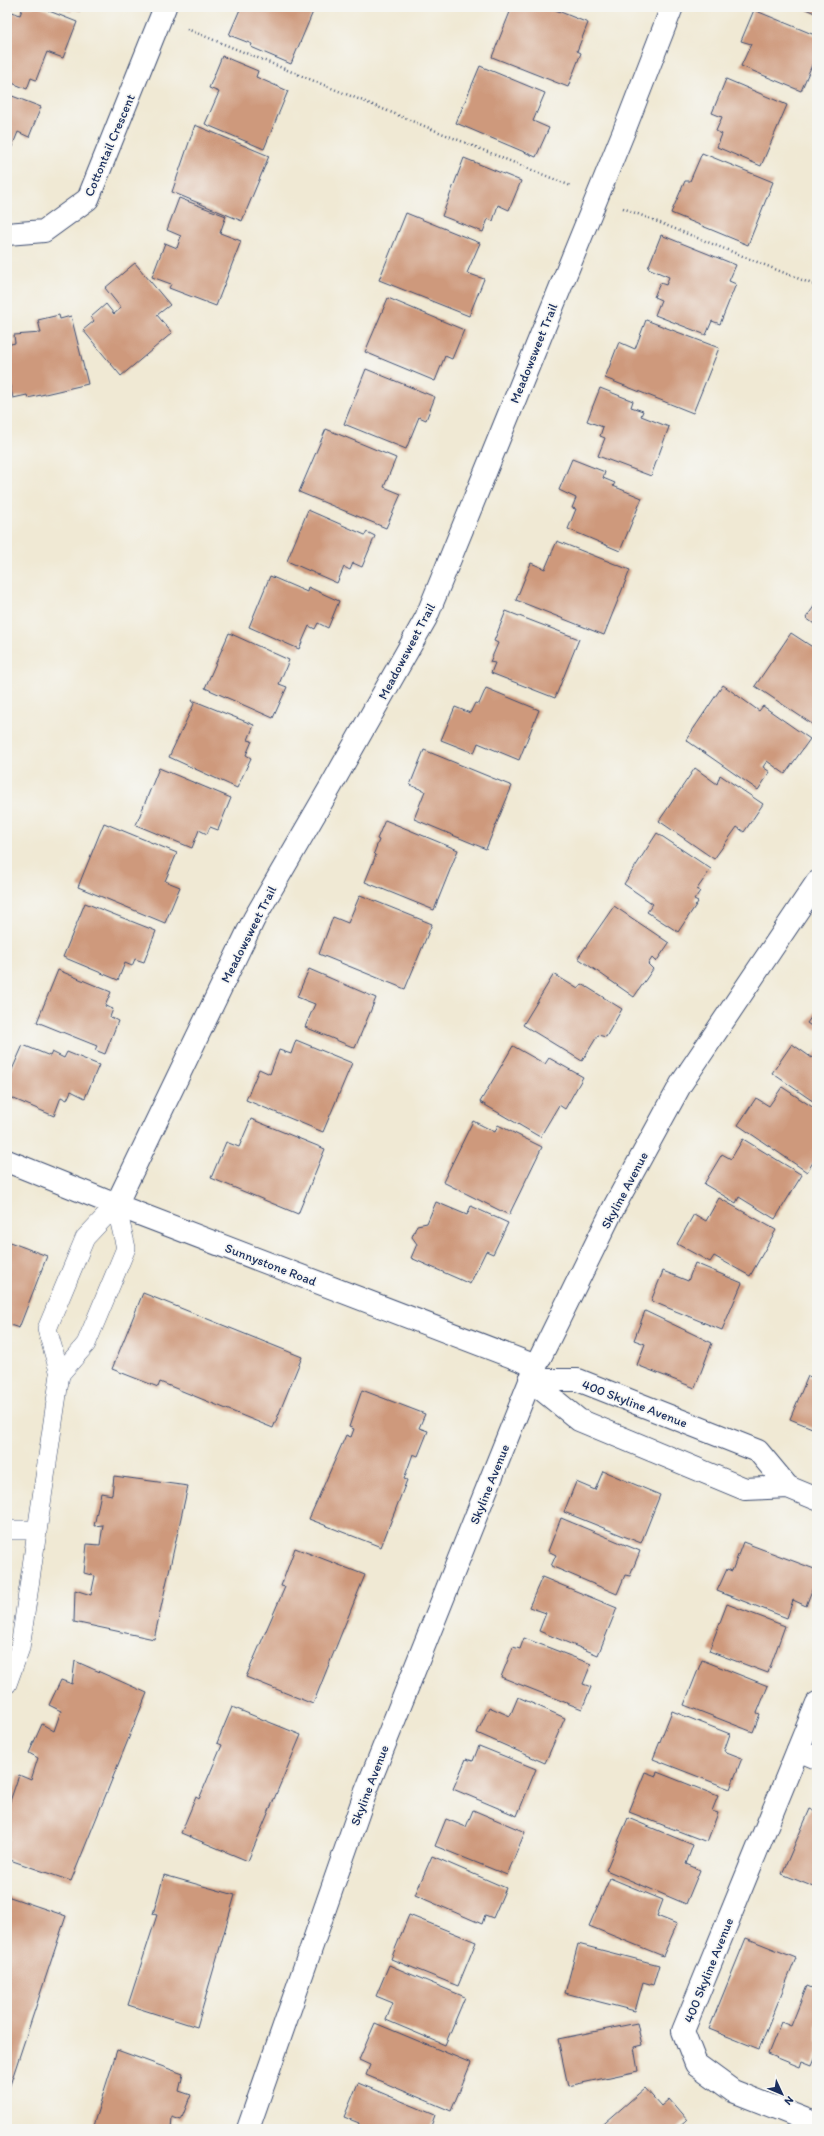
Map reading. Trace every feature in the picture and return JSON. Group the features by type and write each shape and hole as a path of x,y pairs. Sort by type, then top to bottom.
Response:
{"street":[{"name":"Cottontail Crescent","path":"7,234 44,231 88,199 165,7"},
{"name":"Meadowsweet Trail","path":"116,1205 254,919 332,786 426,618 624,131 672,7"},
{"name":"Skyline Avenue","path":"248,2129 366,1791 533,1373 615,1205 681,1084 817,882"},
{"name":"Sunnystone Road","path":"7,1160 533,1373"},
{"name":"400 Skyline Avenue","path":"533,1373 579,1420 745,1490 788,1487 817,1499"},
{"name":"400 Skyline Avenue","path":"533,1373 578,1380 758,1451 788,1487"},
{"name":"400 Skyline Avenue","path":"817,1703 807,1754 683,2031 696,2064 733,2092 817,2124"}],"lane":[{"path":"60,1374 86,1344 126,1248 116,1205"},
{"path":"7,1684 20,1648 60,1374 47,1329 85,1238 116,1205"},
{"path":"7,1530 37,1530"}],"path":[{"path":"186,29 572,186"},
{"path":"616,205 817,286"}],"building":[{"path":"23,7 39,7 77,22 63,58 47,52 36,80 31,78 27,89 12,83 11,87 7,85 7,10 20,15"},
{"path":"59,7 82,7 80,11 72,8 71,12"},
{"path":"241,7 315,7 291,64 251,47 252,44 229,35"},
{"path":"512,7 548,7 588,23 577,51 581,53 568,87 492,57"},
{"path":"801,7 817,7 817,14"},
{"path":"754,10 817,36 817,53 801,91 741,66 751,44 741,41"},
{"path":"222,56 258,71 256,77 288,91 264,149 205,124 219,92 209,88"},
{"path":"480,66 545,93 533,121 549,128 536,157 456,123"},
{"path":"726,79 787,105 761,166 717,147 722,134 716,131 722,117 712,113"},
{"path":"7,94 41,107 29,137 18,132 7,159"},
{"path":"195,125 269,156 242,221 172,192"},
{"path":"702,153 773,182 748,245 671,213 685,181 690,181"},
{"path":"464,158 521,181 509,210 498,205 493,221 488,219 483,232 442,216"},
{"path":"179,198 226,216 220,233 241,241 216,306 169,288 171,284 152,277 165,243 177,248 181,236 167,230"},
{"path":"406,213 480,243 467,273 484,279 469,316 379,280"},
{"path":"661,235 736,265 729,281 736,284 720,324 712,321 706,335 655,315 661,300 654,297 660,283 666,285 669,277 648,268"},
{"path":"135,263 170,305 157,315 172,333 121,376 83,330 94,321 91,317 106,304 114,314 121,308 105,288"},
{"path":"388,298 464,330 452,359 445,356 435,381 365,352"},
{"path":"59,315 60,319 71,316 88,384 28,398 27,395 13,398 7,374 7,345 15,343 14,335 41,333 38,320"},
{"path":"646,320 719,348 693,413 605,378 619,342 635,349"},
{"path":"366,369 435,397 426,420 419,417 406,449 344,424"},
{"path":"600,388 633,401 631,407 643,411 641,416 669,427 651,476 598,456 605,438 600,436 603,427 587,421"},
{"path":"326,429 396,458 384,487 401,494 386,528 299,492"},
{"path":"572,459 605,472 603,478 615,483 613,486 642,498 620,551 568,529 576,509 572,508 576,498 559,490"},
{"path":"308,510 365,535 367,532 375,536 362,567 353,563 350,570 344,567 337,583 287,561"},
{"path":"557,541 630,570 604,635 516,600 531,563 545,569"},
{"path":"270,576 307,592 308,587 339,601 328,628 318,623 315,629 309,626 299,649 249,627"},
{"path":"817,602 817,626 806,618"},
{"path":"506,611 579,639 555,698 491,673 495,663 490,662 498,643 494,641"},
{"path":"229,633 289,660 279,684 287,687 273,718 205,688"},
{"path":"791,633 817,650 817,717 812,724 755,686"},
{"path":"723,685 759,711 763,706 810,739 785,774 767,761 763,767 770,772 758,790 686,740"},
{"path":"486,688 539,710 519,760 478,743 474,753 441,740 455,707 470,713 475,703 479,704"},
{"path":"192,700 254,725 248,740 252,741 246,755 251,758 237,788 169,757 194,704"},
{"path":"424,750 512,786 486,849 414,819 425,791 410,785"},
{"path":"159,768 231,798 218,830 210,827 207,834 199,830 192,848 136,825"},
{"path":"695,768 717,784 720,775 763,804 744,832 737,827 714,859 659,821"},
{"path":"385,820 458,850 434,910 365,882 376,855 374,853 379,840 377,839"},
{"path":"104,823 177,853 165,881 180,887 165,923 78,887"},
{"path":"657,833 711,869 697,889 700,891 694,900 698,902 678,932 647,912 653,904 624,884"},
{"path":"360,895 432,924 405,989 319,954 333,917 348,923"},
{"path":"85,903 156,931 144,962 135,959 132,966 125,963 118,980 63,957"},
{"path":"614,906 669,943 656,962 652,958 648,964 653,969 634,997 578,958"},
{"path":"309,969 376,998 355,1048 305,1027 315,1004 297,997"},
{"path":"58,970 111,992 105,1006 113,1009 110,1017 118,1021 105,1054 95,1050 97,1046 37,1022"},
{"path":"554,974 578,989 582,984 622,1009 606,1037 598,1035 582,1061 523,1025"},
{"path":"817,1009 817,1030 807,1023"},
{"path":"296,1040 352,1063 323,1132 246,1100 259,1069 270,1074 279,1050 291,1054"},
{"path":"792,1044 812,1058 817,1050 817,1104 772,1073"},
{"path":"23,1045 50,1056 52,1052 64,1058 67,1052 99,1065 85,1098 71,1091 67,1100 61,1097 54,1116 7,1096 7,1081"},
{"path":"513,1046 545,1064 549,1058 583,1077 565,1109 559,1105 540,1137 480,1102"},
{"path":"782,1087 817,1110 817,1156 807,1172 738,1125 756,1098 769,1106"},
{"path":"251,1119 325,1149 298,1214 211,1178 226,1142 239,1147"},
{"path":"473,1121 495,1132 498,1125 542,1147 509,1215 443,1182"},
{"path":"743,1139 802,1175 775,1219 739,1197 736,1203 704,1184 722,1154 731,1159"},
{"path":"719,1198 776,1230 750,1276 714,1256 710,1262 677,1244 694,1214 706,1221"},
{"path":"436,1202 467,1215 471,1206 508,1223 493,1254 486,1251 470,1284 411,1258 417,1244 412,1237 417,1225 427,1223"},
{"path":"7,1241 47,1256 19,1328 7,1324"},
{"path":"695,1263 742,1283 722,1330 651,1301 663,1271 688,1281"},
{"path":"143,1293 302,1357 273,1428 160,1382 158,1387 112,1369"},
{"path":"645,1311 712,1343 695,1388 637,1365 645,1344 634,1340"},
{"path":"808,1376 817,1379 817,1430 790,1419"},
{"path":"362,1390 425,1414 419,1428 428,1431 418,1456 413,1454 404,1479 407,1480 381,1547 309,1519 346,1435 351,1437 354,1429 349,1427"},
{"path":"603,1471 660,1495 641,1543 564,1512 576,1482 595,1490"},
{"path":"114,1476 188,1486 154,1639 74,1622 75,1590 91,1595 95,1576 84,1573 87,1544 100,1545 103,1525 94,1526 101,1493 112,1495"},
{"path":"561,1518 640,1551 630,1576 625,1575 617,1594 551,1566 556,1555 548,1551"},
{"path":"743,1542 817,1570 817,1577 806,1606 793,1600 787,1618 717,1591 727,1569 732,1571"},
{"path":"295,1548 365,1575 313,1704 246,1677 285,1587 281,1586"},
{"path":"542,1577 617,1608 598,1655 539,1631 546,1613 529,1607"},
{"path":"727,1604 785,1626 768,1673 709,1651"},
{"path":"524,1638 591,1664 583,1684 591,1687 582,1709 501,1677 513,1647 520,1649"},
{"path":"702,1660 768,1686 757,1713 760,1714 753,1732 684,1705"},
{"path":"75,1661 147,1693 71,1881 7,1859 7,1845 10,1838 7,1836 7,1810 19,1775 31,1780 38,1758 29,1753 42,1724 54,1731 61,1711 49,1705 61,1680 72,1684"},
{"path":"518,1697 565,1718 545,1763 477,1733 489,1707 510,1716"},
{"path":"232,1707 301,1735 248,1861 181,1833 196,1797 199,1799 222,1745 217,1743"},
{"path":"672,1711 730,1734 724,1751 742,1758 730,1789 653,1759"},
{"path":"479,1746 536,1769 517,1816 453,1789 466,1759 473,1761"},
{"path":"645,1772 656,1776 657,1772 718,1796 712,1811 718,1813 707,1842 629,1812"},
{"path":"810,1809 817,1812 817,1881 814,1887 782,1874"},
{"path":"473,1810 525,1832 507,1875 435,1846 446,1819 466,1827"},
{"path":"628,1818 693,1845 686,1864 700,1870 686,1904 606,1870"},
{"path":"432,1856 506,1888 493,1918 485,1915 482,1924 415,1895"},
{"path":"164,1875 235,1895 197,2027 128,2005 157,1915 153,1914"},
{"path":"610,1878 663,1900 657,1916 677,1924 663,1956 589,1926"},
{"path":"7,1896 66,1916 7,2094"},
{"path":"409,1915 476,1942 458,1986 391,1959"},
{"path":"746,1938 796,1958 759,2049 709,2029"},
{"path":"578,1944 659,1965 653,1985 643,1982 635,2011 565,1993"},
{"path":"389,1965 465,1997 445,2045 386,2020 393,2003 376,1996"},
{"path":"807,1986 817,1990 817,2053 812,2065 802,2061 800,2067 768,2054 781,2022 791,2026"},
{"path":"375,2023 471,2063 451,2111 366,2075 370,2065 359,2060"},
{"path":"637,2023 642,2045 634,2047 638,2071 568,2086 558,2039"},
{"path":"117,2050 183,2074 179,2091 191,2095 181,2120 172,2117 171,2129 92,2129"},
{"path":"358,2083 435,2115 430,2129 357,2129 359,2123 344,2117"},
{"path":"645,2088 661,2106 669,2099 687,2120 677,2129 598,2129"}]}
